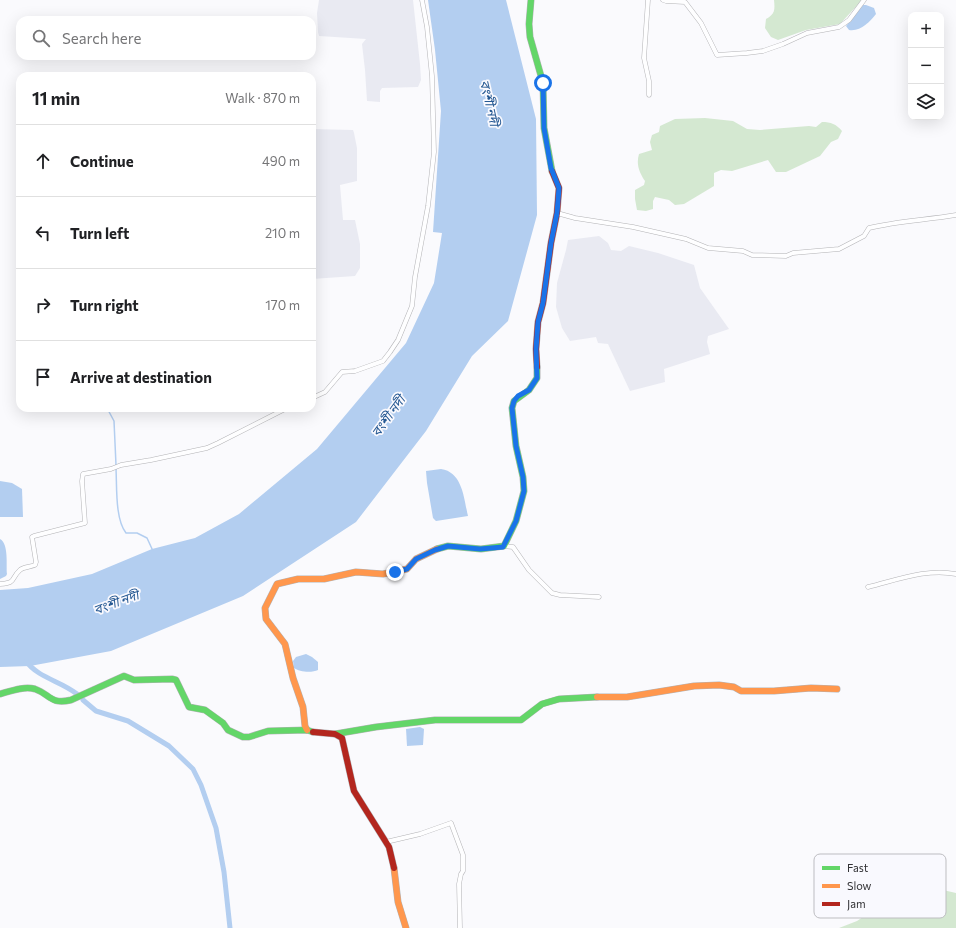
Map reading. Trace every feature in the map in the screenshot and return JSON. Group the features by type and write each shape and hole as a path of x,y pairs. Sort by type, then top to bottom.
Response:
{"street":[{"path":"316,396 325,392 342,372 355,371 382,361 398,340 412,306 415,277 428,206 434,152 432,76 427,27 422,0"},
{"path":"504,546 516,521 524,491 523,477 515,439 512,408 514,401 518,396 529,390 537,378 536,349 538,322 543,303 551,243 557,213 559,188 551,168 544,128 543,83 530,37 529,24 531,0"},
{"path":"648,0 644,58 649,80 649,95"},
{"path":"663,0 686,2 701,23 717,55 762,51 783,44 807,33 839,27 849,20 864,0"},
{"path":"557,213 575,218 633,227 686,239 708,248 743,251 752,255 786,256 793,252 839,249 864,236 869,228 889,223 927,220 956,215"},
{"path":"0,584 12,581 20,570 35,565 36,562 32,537 85,523 82,475 206,448 279,412"},
{"path":"307,730 305,726 303,707 293,678 285,644 266,619 265,608 277,584 303,579 324,579 356,572 383,574 407,569 416,559 448,546 480,549 504,546 513,547 529,570 552,593 560,595 599,597"},
{"path":"868,587 922,573 945,572 956,574"},
{"path":"0,694 24,689 35,690 50,700 63,702 77,698 85,692 115,681 124,676 134,680 176,680 189,707 205,710 223,723 228,730 243,737 249,737 268,732 307,730 317,733 335,734 376,727 435,720 521,720 542,704 559,699 627,697 694,686 719,685 734,687 741,691 774,691 811,688 837,689"},
{"path":"335,734 342,738 354,791 386,842 392,858 398,902 406,928"},
{"path":"386,842 420,834 451,823 463,855 463,871 459,884 460,928"}],"shaded area":[{"path":"319,0 413,0 421,80 418,87 382,88 380,91 380,102 367,101 362,44 366,39 319,36 317,13"},
{"path":"316,129 353,130 354,133 357,148 357,181 340,185 343,220 355,220 360,244 360,268 355,276 316,279"},
{"path":"599,236 608,243 611,250 621,251 629,246 658,253 694,265 700,288 729,329 708,336 707,342 710,354 664,369 665,382 630,391 608,344 598,343 596,337 570,341 562,328 556,307 557,283 568,240"}],"green space":[{"path":"774,0 862,0 840,24 806,30 778,40 771,37 765,28 766,19 774,11"},
{"path":"705,118 733,121 747,129 760,130 809,126 816,127 822,122 825,122 835,125 842,131 838,139 831,142 820,156 786,172 776,172 768,160 732,171 721,170 714,173 714,186 684,204 675,205 669,200 655,197 653,201 653,209 646,211 637,210 635,190 644,185 645,181 639,168 638,158 639,154 652,150 650,142 652,135 659,132 660,126 675,119"},
{"path":"946,891 956,893 956,928 839,928 862,918 946,918"}],"water":[{"name":"বংশী নদী","path":"428,0 506,0 536,119 537,215 508,321 472,356 426,431 356,522 243,596 111,651 30,666 0,667 0,590 28,588 92,574 152,549 195,538 239,514 317,449 406,343 434,283 442,233 433,232 441,111"},
{"path":"863,5 874,8 876,14 861,28 849,30 846,26"},
{"path":"441,469 454,475 458,481 464,495 468,516 436,521 433,518 426,471"},
{"path":"0,481 12,483 22,489 23,517 0,517"},
{"path":"0,539 5,545 6,550 7,574 0,579"},
{"path":"306,654 318,662 318,670 306,672 294,668 293,661 296,657"},
{"path":"420,727 424,729 423,745 407,746 406,729"}],"waterway":[{"path":"109,412 114,421 116,465"},
{"path":"116,469 117,502 122,527 126,533 137,533 147,538 153,551"},
{"path":"26,661 37,672 77,694"},
{"path":"83,700 96,711 128,721 169,746 193,769 201,785 216,828 224,872 230,928"}],"traffic: fast":[{"path":"531,0 529,24 530,37 543,83 544,128 552,171"},
{"path":"437,549 448,546 481,549 504,546 516,521 524,491 523,477 516,446 512,408 514,401 529,390 537,378 537,367"},
{"path":"0,694 18,689 31,688 40,691 54,700 64,701 71,700 124,676 134,680 172,679 176,680 189,707 205,710 223,723 228,730 243,737 249,737 268,731 307,730 313,732"},
{"path":"335,734 376,727 435,720 521,720 542,704 559,699 597,697"}],"traffic: slow":[{"path":"307,730 305,726 303,707 293,678 285,644 266,619 265,608 277,584 298,579 324,579 356,572 383,574 407,569 416,559 437,549"},
{"path":"597,697 627,697 694,686 719,685 734,687 741,691 774,691 811,688 837,689"},
{"path":"394,868 398,902 406,928"}],"traffic: jam":[{"path":"537,367 536,349 538,322 543,303 551,243 557,213 559,188 552,171"},
{"path":"313,732 335,734 342,738 354,791 389,847 394,868"}],"route":[{"path":"395,572 407,569 414,560 435,550 448,546 480,549 503,547 516,521 524,491 523,477 516,446 512,408 514,401 518,396 529,390 537,378 536,349 538,322 543,303 551,243 557,213 559,188 551,168 544,128 543,83"}]}
